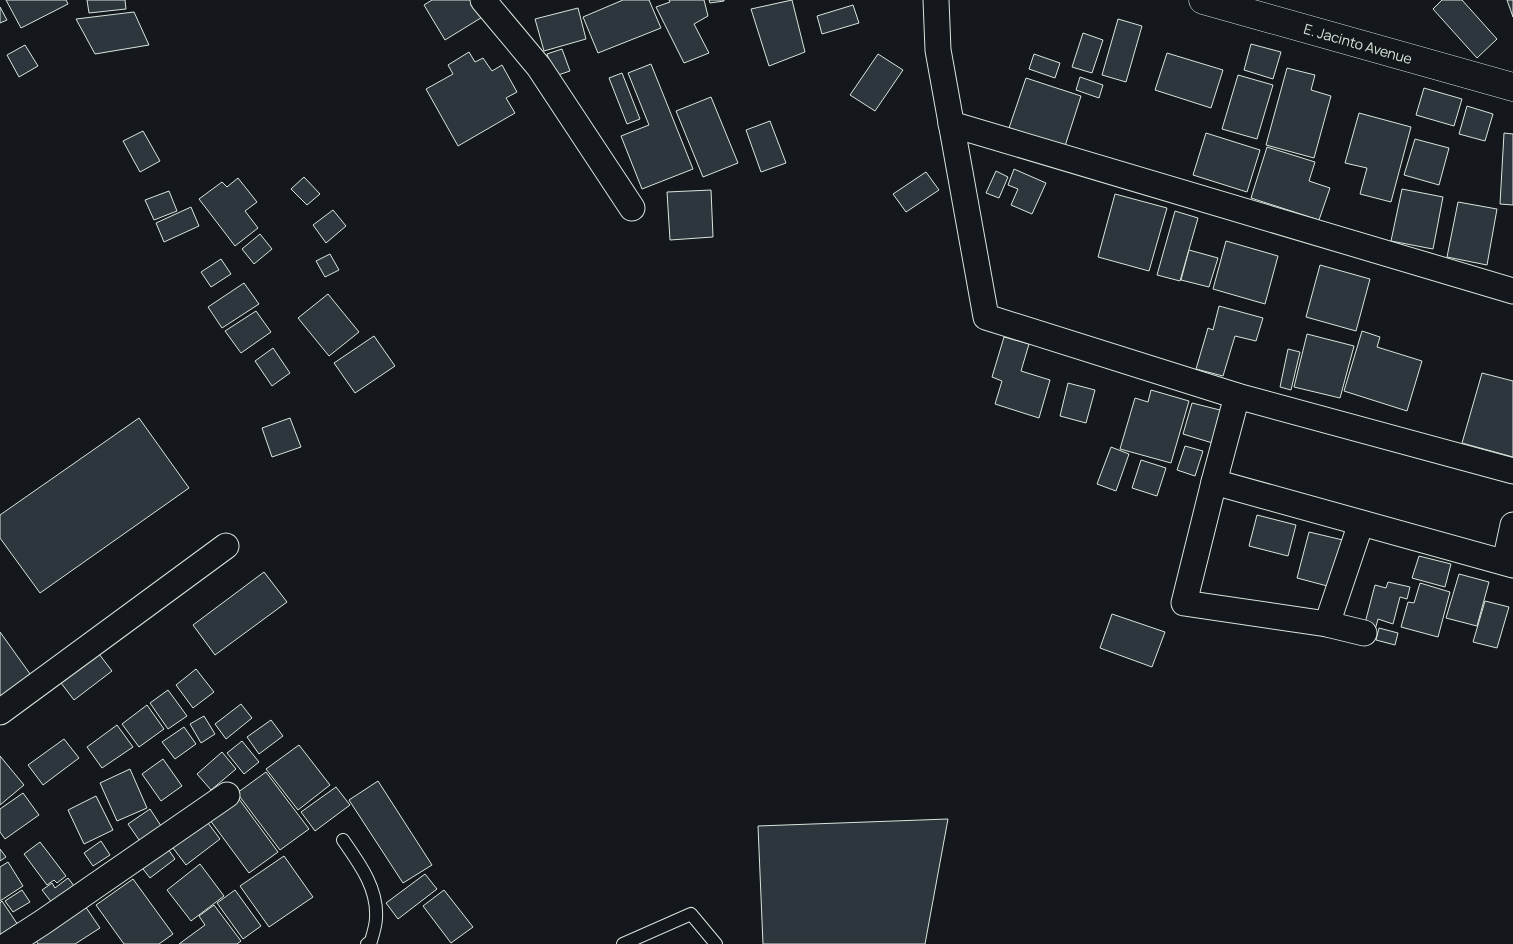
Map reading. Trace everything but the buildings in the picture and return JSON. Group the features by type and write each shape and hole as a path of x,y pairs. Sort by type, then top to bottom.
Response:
{"main road":[{"name":"E. Jacinto Avenue","path":"1203,0 1513,87"}],"street":[{"path":"483,0 539,67 632,208"},
{"path":"936,0 938,50 986,317 1237,396 1513,472"},
{"path":"951,124 1513,291"},
{"path":"1237,396 1184,603 1327,624 1364,633"},
{"path":"1214,482 1509,564 1513,525"},
{"path":"1327,624 1361,523"},
{"path":"0,712 226,546"},
{"path":"9,944 227,795"}],"lane":[{"path":"343,840 364,870 374,894 376,918 371,941 367,944"},
{"path":"623,944 691,914 716,944"}]}
